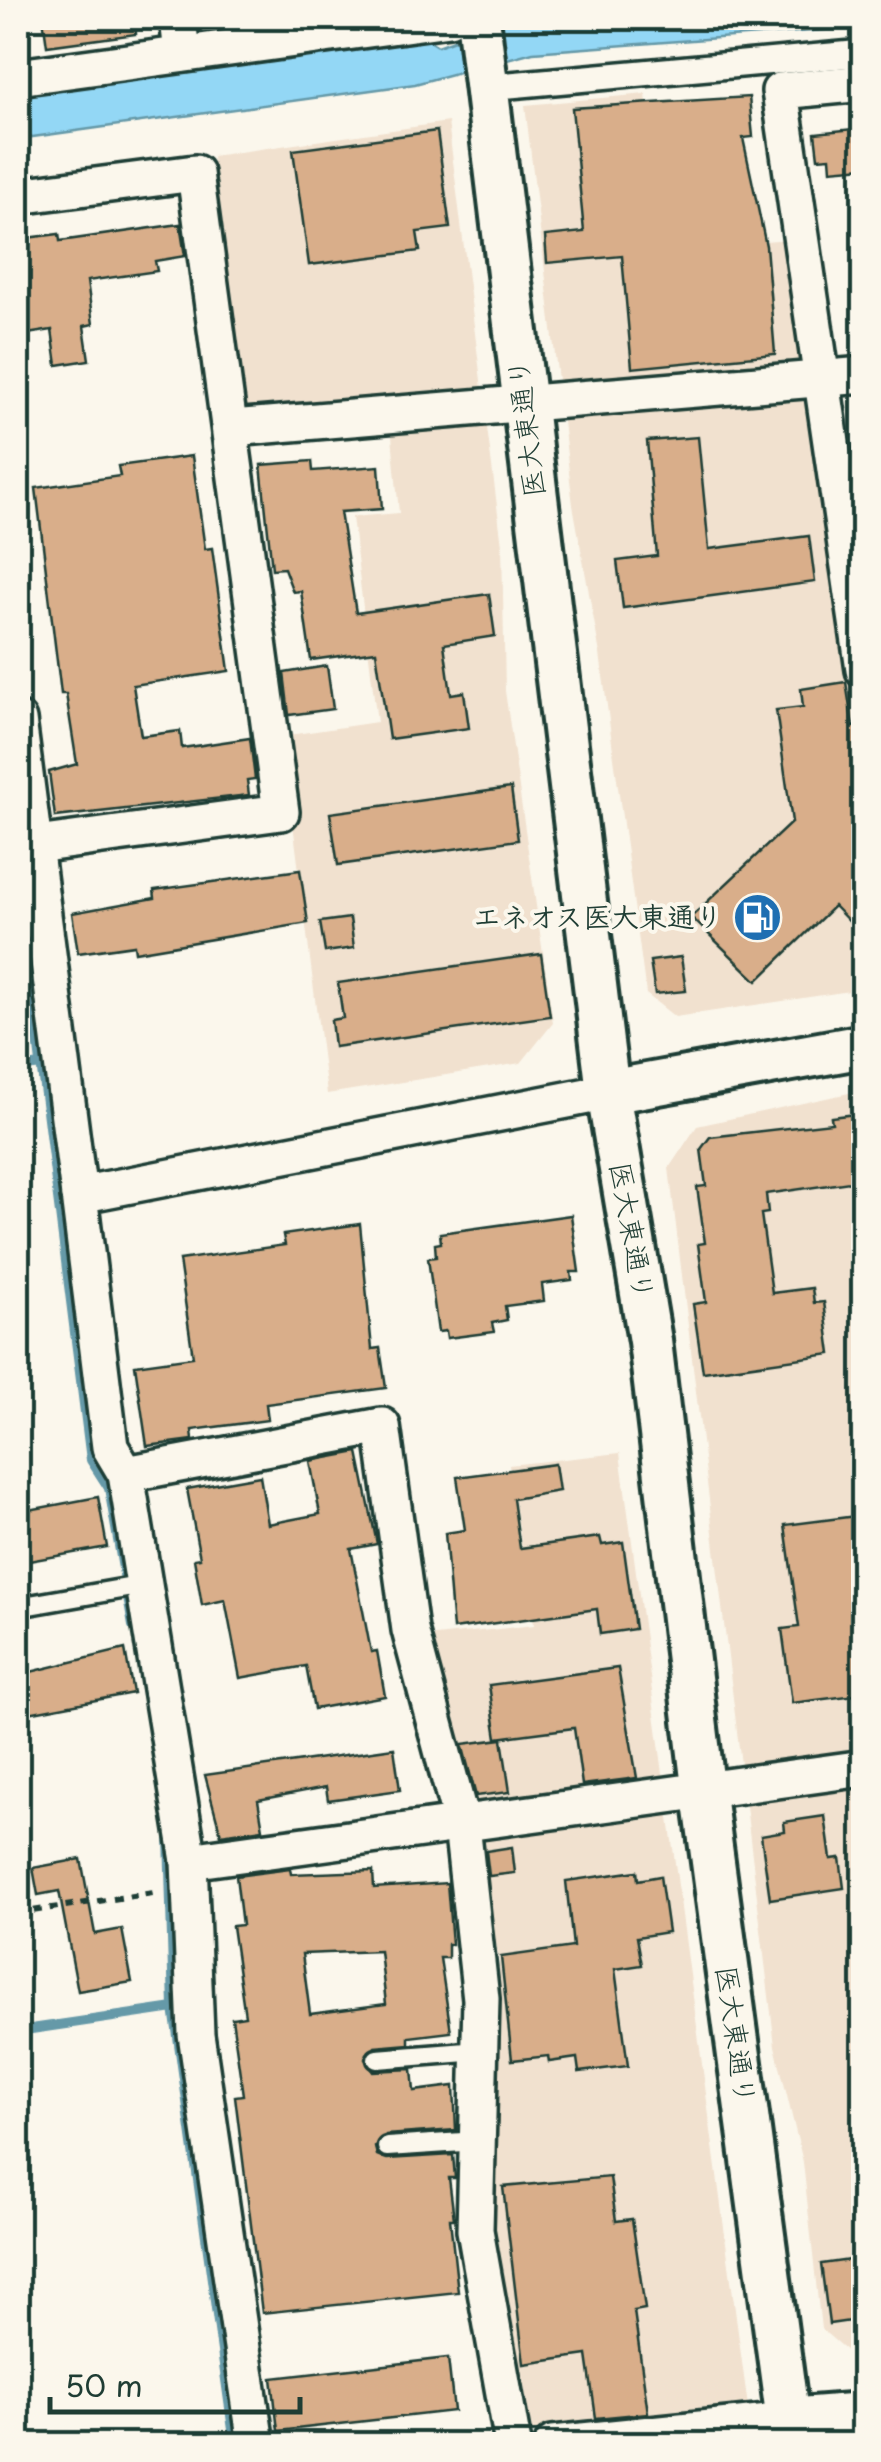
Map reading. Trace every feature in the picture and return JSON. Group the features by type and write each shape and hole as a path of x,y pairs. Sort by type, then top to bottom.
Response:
{"street":[{"path":"178,18 182,54"},
{"path":"18,77 469,19"},
{"name":"医大東通り","path":"469,19 497,79 523,401 608,1092 650,1341 703,1787 789,2432"},
{"path":"497,79 864,52"},
{"path":"864,83 780,91 864,670"},
{"path":"18,196 195,173 282,812 36,845"},
{"path":"232,428 864,375"},
{"path":"18,720 110,1447 126,1474 132,1588 189,1861 196,2034 256,2444"},
{"path":"79,1195 864,1046"},
{"path":"126,1474 382,1426 410,1630 462,1825 481,1999 476,2230 513,2444"},
{"path":"189,1861 462,1825 703,1787 733,1787 864,1768"},
{"path":"553,2444 789,2432 864,2414"}],"lane":[{"path":"18,1607 132,1588"},
{"path":"377,2058 480,2051"},
{"path":"387,2147 478,2140"}],"path":[{"path":"18,1913 154,1894"}],"shaded area":[{"path":"646,94 659,219 712,245 791,239 863,771 863,989 675,1017 646,994 600,654 573,505 525,105"},
{"path":"448,122 502,545 505,691 553,1023 521,1063 327,1094 282,736 377,722 352,517 399,513 389,403 242,417 212,156"},
{"path":"863,1090 860,2362 821,2329 803,2162 775,2046 669,1168 697,1126"},
{"path":"620,1453 753,2444 617,2444 613,2422 530,2433 488,2204 499,1960 470,1806 427,1637 534,1625 509,1465"}],"water":[{"path":"513,18 863,18 863,27 533,52 415,84 18,139 18,95 425,38 438,46"}],"building":[{"path":"43,18 135,18 136,34 47,46"},
{"path":"749,97 753,137 743,138 766,246 775,354 632,368 622,256 547,263 545,236 584,232 572,108"},
{"path":"864,128 864,167 831,170 830,157 818,158 815,133"},
{"path":"437,131 450,228 417,232 420,251 309,265 293,150"},
{"path":"180,224 185,256 155,261 157,271 87,281 93,324 84,326 89,360 57,365 52,330 21,335 18,239 59,234 60,241"},
{"path":"698,437 709,549 809,536 815,582 623,608 617,561 657,556 647,441"},
{"path":"192,456 205,549 212,548 229,671 133,685 141,736 180,731 182,748 250,738 255,779 247,780 249,795 55,817 49,772 77,764 66,694 61,694 36,488 120,476 118,466"},
{"path":"312,461 313,471 379,466 382,509 340,512 356,613 489,594 495,636 444,644 451,694 464,692 469,728 389,739 376,651 311,660 301,591 293,592 284,568 272,569 261,465"},
{"path":"327,666 333,709 289,715 284,673"},
{"path":"846,682 853,727 864,726 864,937 834,906 757,981 691,917 792,822 776,710 803,707 801,689"},
{"path":"511,788 518,840 338,865 330,813"},
{"path":"300,870 308,923 135,952 134,945 78,953 72,913 155,898 154,890"},
{"path":"350,918 354,948 325,952 320,922"},
{"path":"541,954 550,1016 334,1047 331,1020 343,1018 338,983"},
{"path":"681,957 686,991 655,994 650,961"},
{"path":"864,1113 864,1180 766,1194 768,1213 761,1214 772,1293 812,1288 814,1303 824,1302 831,1354 703,1372 693,1304 706,1302 698,1244 705,1243 697,1187 706,1186 701,1149 710,1137 832,1123 831,1117"},
{"path":"571,1215 579,1272 571,1272 572,1280 542,1284 544,1301 505,1306 507,1320 492,1323 494,1332 447,1338 446,1331 438,1332 428,1258 436,1257 435,1244 441,1243 440,1233"},
{"path":"360,1224 372,1349 380,1348 386,1388 266,1404 268,1420 192,1430 193,1440 147,1446 135,1365 193,1357 179,1260 285,1245 283,1235"},
{"path":"358,1452 377,1544 351,1549 371,1652 377,1651 385,1696 314,1709 306,1666 240,1678 225,1600 202,1605 194,1559 200,1558 187,1489 260,1476 268,1524 320,1514 310,1461"},
{"path":"555,1464 559,1491 513,1499 520,1548 600,1537 602,1545 623,1542 635,1629 600,1634 597,1609 453,1629 445,1533 465,1530 457,1477"},
{"path":"98,1497 107,1547 18,1563 18,1512"},
{"path":"864,1515 864,1694 792,1703 782,1629 799,1627 785,1525"},
{"path":"125,1649 133,1693 18,1715 18,1675"},
{"path":"618,1668 637,1778 582,1785 574,1728 497,1738 489,1685"},
{"path":"502,1739 510,1792 476,1796 462,1744"},
{"path":"394,1748 400,1790 328,1800 326,1787 258,1800 263,1829 221,1835 205,1775"},
{"path":"825,1816 831,1859 840,1858 844,1888 770,1899 761,1835 785,1831 784,1822"},
{"path":"512,1847 515,1873 489,1876 486,1851"},
{"path":"81,1859 95,1934 122,1929 132,1982 78,1991 59,1891 38,1895 33,1868"},
{"path":"290,1869 291,1874 373,1871 374,1888 447,1883 452,1944 448,1944 448,1958 440,1958 451,2032 409,2037 409,2044 375,2047 365,2059 373,2071 412,2069 414,2091 454,2086 456,2130 386,2135 375,2147 377,2155 387,2159 453,2155 455,2178 449,2178 454,2219 450,2219 458,2292 262,2313 235,2096 243,2095 232,2018 245,2016 232,1926 242,1925 236,1876","holes":["380,1951 386,2004 310,2014 302,1954"]},
{"path":"637,1871 638,1880 660,1876 668,1932 637,1937 642,1965 615,1969 628,2066 579,2072 577,2058 549,2062 548,2056 512,2060 501,1957 573,1947 566,1881"},
{"path":"610,2177 616,2221 632,2219 645,2309 634,2311 648,2413 596,2418 587,2355 524,2364 503,2187"},
{"path":"864,2258 864,2319 829,2324 821,2264"},
{"path":"448,2358 454,2411 278,2431 272,2378"}],"waterway":[{"path":"18,880 91,1460 109,1488 133,1626"},
{"path":"18,1068 42,1065"},
{"path":"169,1835 174,2008 235,2444"},
{"path":"18,2031 174,2008"}],"place":[{"name":"エネオス医大東通り","path":"758,917"}]}
